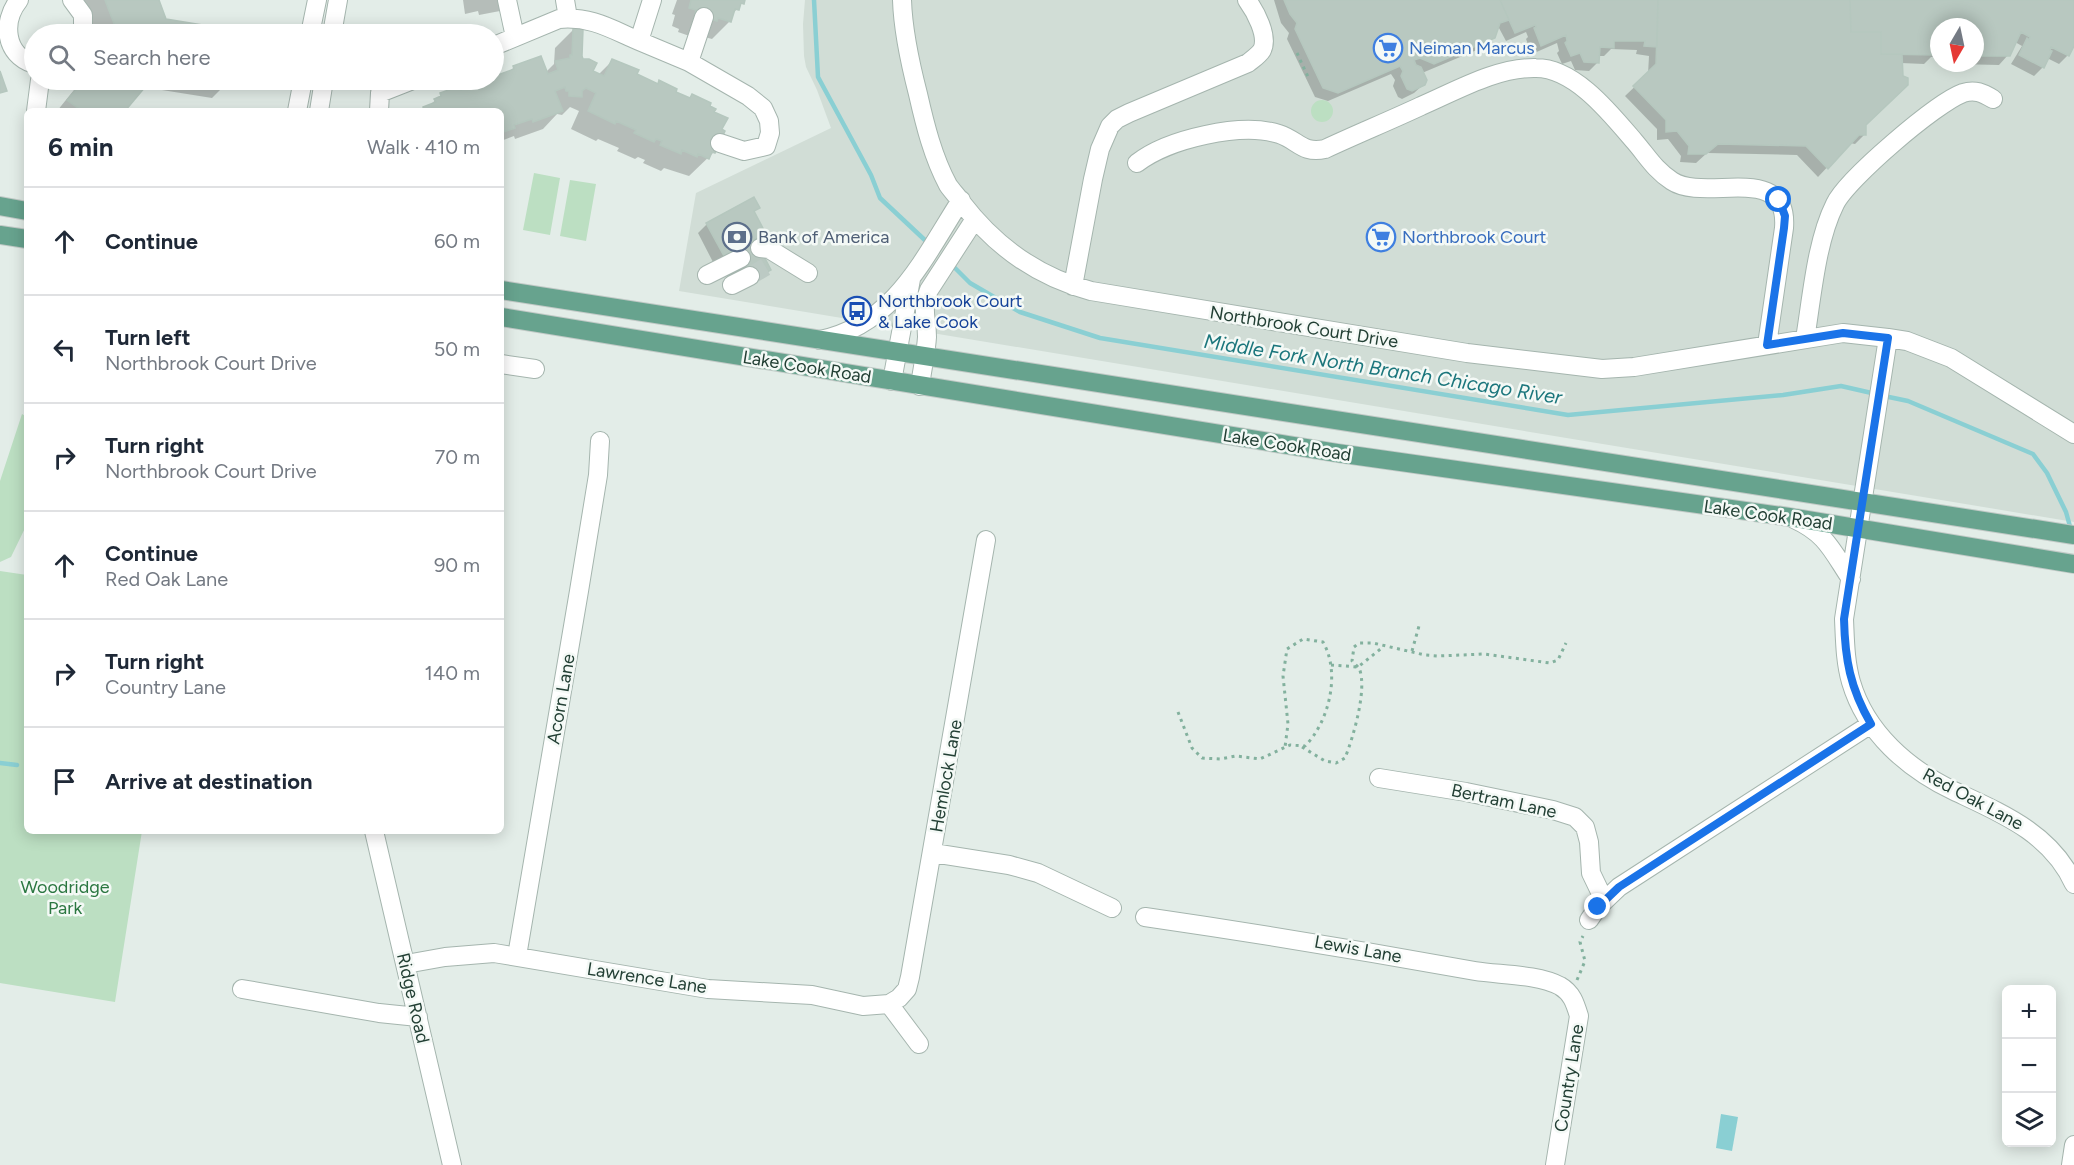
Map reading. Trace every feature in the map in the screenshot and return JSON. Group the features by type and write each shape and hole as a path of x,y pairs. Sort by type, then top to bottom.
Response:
{"main road":[{"path":"0,206 24,210"},
{"path":"0,235 24,239"},
{"name":"Lake Cook Road","path":"504,290 2069,534"},
{"name":"Lake Cook Road","path":"504,317 1337,453 1789,517 2072,563"}],"street":[{"path":"19,0 8,20 8,33 12,45 24,58"},
{"path":"72,0 83,15 84,24"},
{"path":"312,24 316,0"},
{"path":"334,24 338,0"},
{"path":"507,0 515,38"},
{"path":"565,0 568,18"},
{"path":"639,42 652,0"},
{"name":"Northbrook Court Drive","path":"902,0 909,61 923,116 950,187 991,236 1022,260 1073,286 1360,337 1467,353 1602,369 1634,367 1843,333 1888,338 1906,341 1951,358 2074,434"},
{"path":"1073,286 1092,179 1100,149 1110,126 1117,119 1129,113 1248,63 1256,57 1262,50 1264,37 1247,0"},
{"path":"689,62 704,17"},
{"path":"504,42 559,19 587,19 689,62 748,96 763,108 769,121 770,133 766,146 744,151 720,143"},
{"path":"1137,163 1147,155 1185,141 1227,130 1244,129 1278,134 1305,149 1315,151 1325,149 1484,79 1526,68 1552,70 1572,80 1602,106 1637,144 1655,168 1672,181 1688,187 1754,188 1770,193 1779,200 1785,216 1767,345"},
{"path":"36,108 39,90"},
{"path":"298,108 301,90"},
{"path":"319,108 322,90"},
{"path":"379,108 380,93 388,90"},
{"path":"1805,339 1824,231 1836,202 1845,190 1894,143 1946,102 1962,94 1978,91 1993,99"},
{"path":"819,340 848,332 887,305 911,278 961,200"},
{"path":"920,386 927,336 924,312 929,290 975,219"},
{"path":"770,256 808,273"},
{"path":"745,267 720,280 745,267"},
{"path":"892,381 911,278"},
{"path":"1863,502 1888,338"},
{"path":"504,364 535,369"},
{"name":"Acorn Lane","path":"516,956 598,475 600,441"},
{"name":"Red Oak Lane","path":"1863,502 1844,619 1845,653 1851,682 1859,704 1871,724 1896,754 1926,777 2024,825 2047,845 2073,877"},
{"path":"1789,517 1807,525 1819,534 1829,544 1851,579"},
{"name":"Hemlock Lane","path":"889,1004 899,998 906,989 910,977 986,540"},
{"path":"1589,920 1619,887 1871,724"},
{"name":"Bertram Lane","path":"1379,778 1466,792 1553,810 1575,817 1585,827 1589,843 1591,873 1605,900"},
{"name":"Ridge Road","path":"375,834 453,1165"},
{"path":"933,853 1009,865 1038,873 1112,908"},
{"name":"Lewis Lane","path":"1145,916 1297,939 1475,971 1543,980 1560,986 1568,993"},
{"name":"Lawrence Lane","path":"405,964 494,953 708,989 812,995 863,1006 889,1004"},
{"path":"242,989 379,1013 418,1017"},
{"name":"Country Lane","path":"1555,1165 1579,1016 1574,998 1568,993"},
{"path":"889,1004 919,1044"},
{"path":"2071,1165 2074,1145"}],"path":[{"path":"1298,53 1309,79"},
{"path":"1412,651 1419,626"},
{"path":"1178,712 1192,748 1202,758 1220,759 1236,756 1260,759 1290,745 1305,746 1314,737 1323,719 1332,675 1328,650 1323,642 1303,639 1287,649 1283,676 1288,724 1284,747"},
{"path":"1301,746 1325,761 1336,763 1345,758 1361,696 1358,667 1352,661 1354,647 1359,643 1373,643 1383,647 1438,656 1484,654 1550,663 1558,660 1566,643"},
{"path":"1330,665 1358,667 1383,647"},
{"path":"1568,993 1578,979 1585,962 1580,942 1589,920"}],"shaded area":[{"name":"Northbrook Court","path":"805,0 2074,0 2074,522 679,291 696,193 831,128 806,67 804,56"}],"green space":[{"path":"1322,100 1330,103 1333,111 1330,119 1322,122 1314,119 1311,111 1314,103"},
{"path":"534,173 560,178 550,235 523,230"},
{"path":"570,180 596,184 586,241 560,236"},
{"path":"22,414 24,415 24,530 11,557 0,562 0,481"},
{"name":"Woodridge Park","path":"0,571 24,575 24,834 142,834 115,1002 0,983"}],"water":[{"path":"1721,1114 1738,1117 1732,1151 1716,1148"}],"building":[{"path":"105,0 159,0 166,19 197,24 114,24"},
{"path":"691,0 745,0 744,4 741,3 739,10 735,9 731,22 718,18 717,21 695,14 696,10 689,8"},
{"name":"Neiman Marcus","path":"1284,0 1500,0 1509,20 1500,23 1495,38 1434,64 1420,58 1414,60 1416,65 1421,67 1427,80 1425,85 1412,91 1407,89 1401,76 1403,71 1400,66 1338,93 1323,88 1295,29 1297,23"},
{"path":"1500,0 1658,0 1657,47 1644,46 1645,41 1614,41 1614,48 1600,47 1599,63 1584,62 1580,53 1571,56 1565,43 1566,35 1541,46 1535,25 1515,33"},
{"path":"1658,0 1850,0 1851,32 1881,32 1881,54 1902,54 1903,76 1908,78 1908,85 1866,125 1866,135 1859,135 1828,169 1806,146 1718,144 1706,154 1688,154 1689,146 1677,131 1666,132 1666,120 1633,86 1656,64"},
{"path":"1850,0 2074,0 2074,46 2069,56 2051,47 2052,51 2044,68 2019,55 2027,38 2029,40 2030,37 2021,32 2010,56 1984,56 1984,18 1930,18 1930,55 1881,54 1881,32 1851,32"},
{"path":"573,29 583,29 582,56 583,59 597,63 593,71 604,76 612,59 639,70 637,74 658,84 659,80 677,89 676,92 690,98 692,94 711,103 710,106 716,109 714,112 728,118 715,153 712,152 709,159 698,154 697,157 682,150 681,154 660,145 662,141 656,139 654,142 634,133 636,130 616,121 615,124 588,111 596,93 586,88 582,91 582,97 569,96 569,91 566,91 565,87 555,91 563,111 533,122 532,119 514,125 515,128 504,132 504,108 423,108 436,102 434,99 441,96 440,93 449,90 504,90 504,73 514,69 513,66 541,56 548,74 558,70 555,61 570,58"},
{"path":"0,71 7,91 0,93"},
{"path":"76,90 143,90 128,108 78,108 67,100"},
{"name":"Bank of America","path":"754,197 760,208 754,211 766,234 755,239 771,270 752,280 736,249 724,256 706,223"}],"waterway":[{"name":"Middle Fork North Branch Chicago River","path":"814,0 818,77 871,175 880,198 928,243"},
{"name":"Middle Fork North Branch Chicago River","path":"950,263 970,283 1020,312 1100,338 1568,415 1783,395 1841,386 1876,394"},
{"name":"Middle Fork North Branch Chicago River","path":"1884,396 1908,401 2033,454 2047,473 2066,512 2071,530"},
{"path":"0,763 17,765"}],"tunnel":[{"path":"750,276 769,265"}],"place":[{"name":"Neiman Marcus","path":"1388,48"},
{"name":"Bank of America","path":"737,237"},
{"name":"Northbrook Court","path":"1381,237"},
{"name":"Northbrook Court & Lake Cook","path":"857,311"}],"route":[{"path":"1598,907 1619,887 1871,724 1859,704 1851,682 1845,653 1844,619 1888,338 1843,333 1767,345 1785,216 1779,200"}]}
